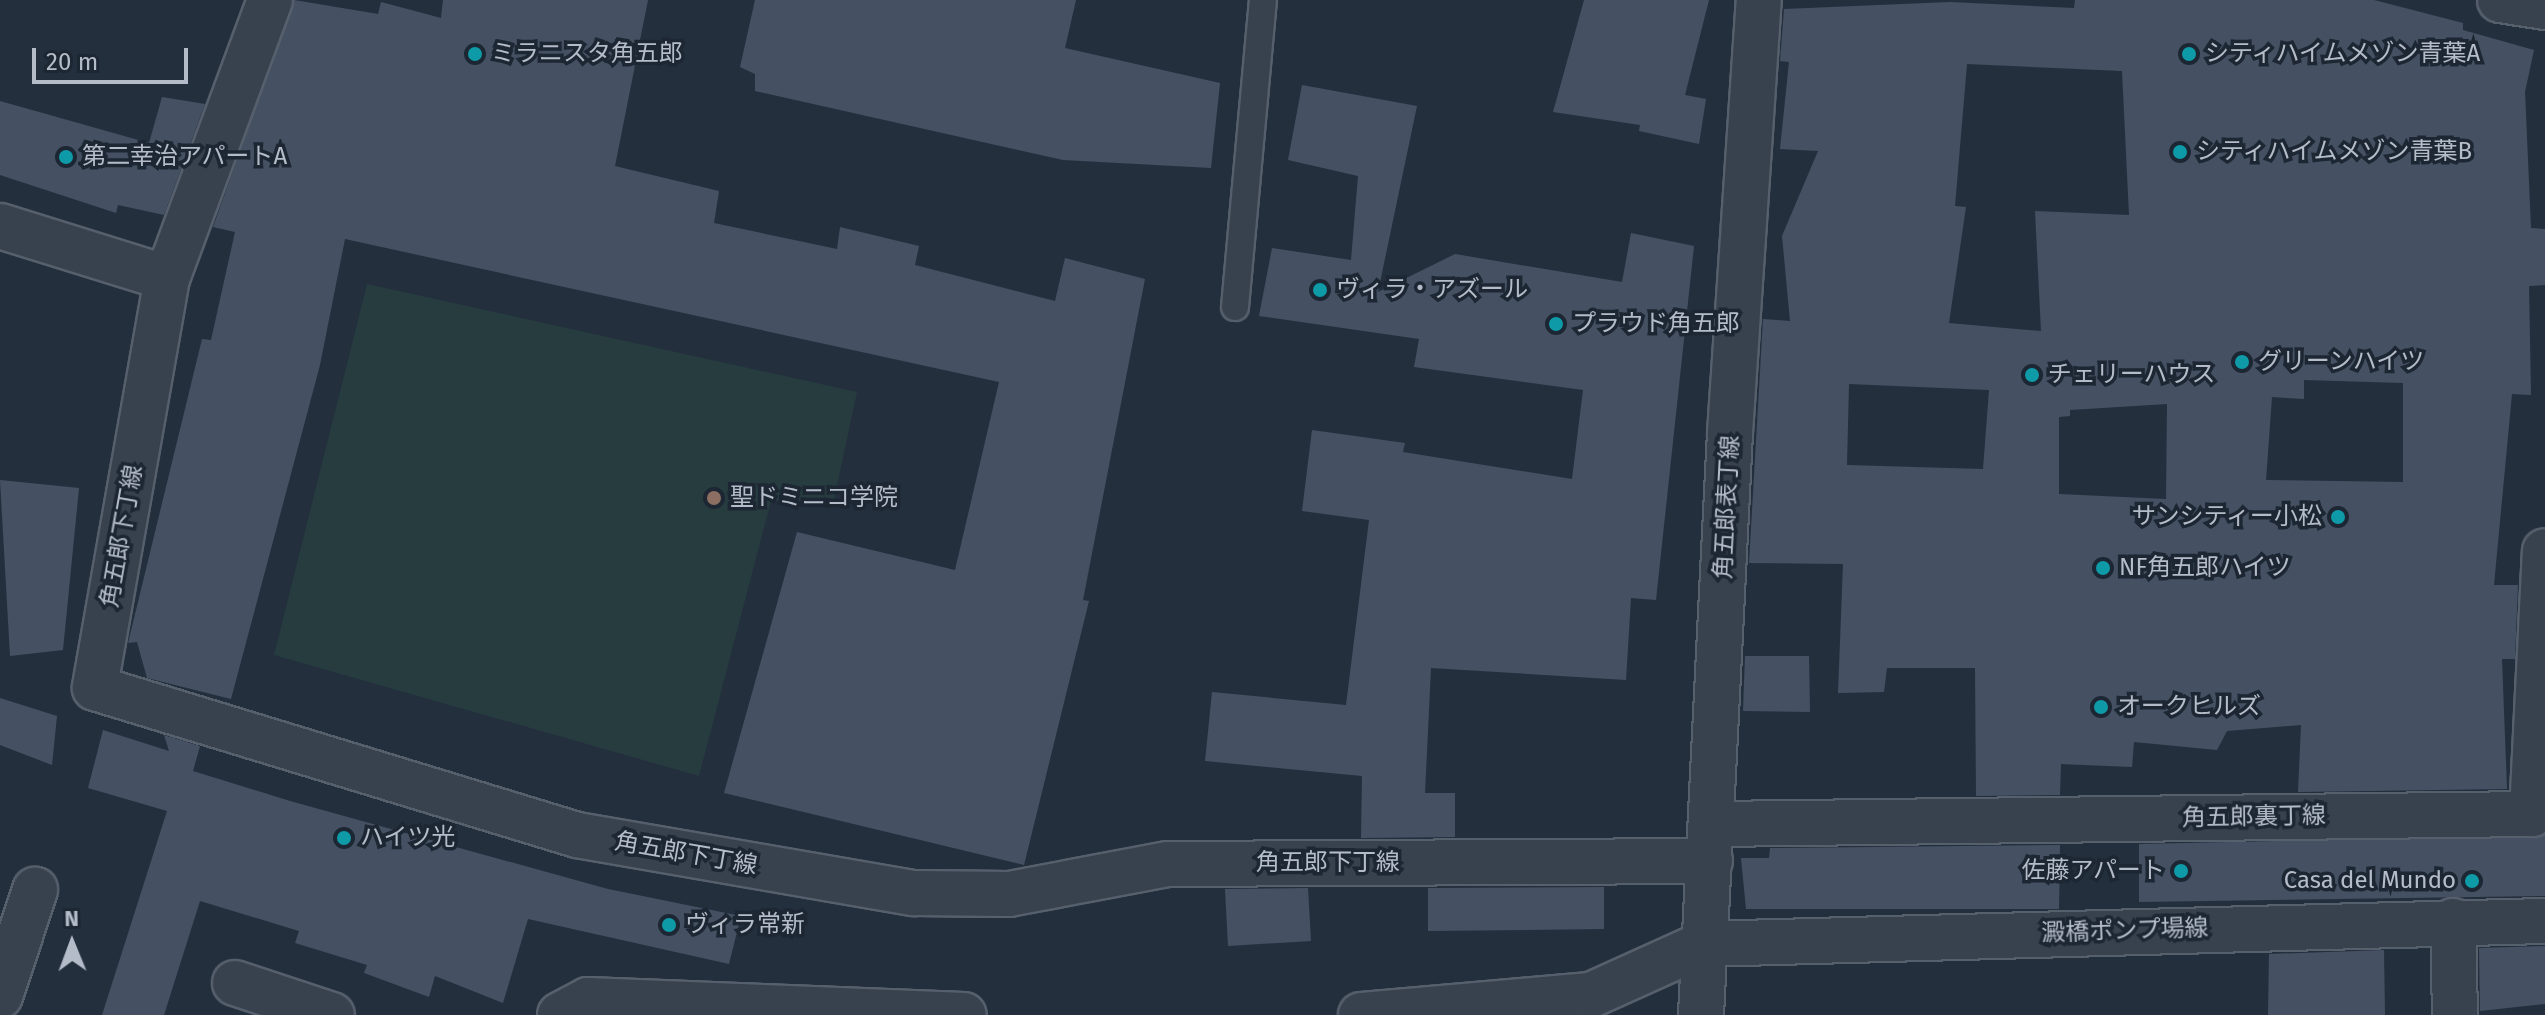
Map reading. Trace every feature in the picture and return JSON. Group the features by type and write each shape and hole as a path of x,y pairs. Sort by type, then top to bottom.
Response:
{"street":[{"path":"0,226 167,278 270,0"},
{"name":"角五郎表丁線","path":"1701,1015 1730,433 1759,0"},
{"path":"2500,0 2545,7"},
{"name":"角五郎下丁線","path":"167,278 95,688 577,835 914,893 1009,894 1168,864 1711,842"},
{"name":"角五郎裏丁線","path":"1711,842 2532,814 2545,551"},
{"path":"0,996 35,890"},
{"path":"2453,921 2455,1015"},
{"name":"澱橋ポンプ場線","path":"1704,944 2453,921 2545,921"},
{"path":"1361,1015 1591,995 1704,944"},
{"path":"235,983 332,1015"},
{"path":"560,1015 588,1000 964,1015"}],"lane":[{"path":"1235,307 1263,0"}],"green space":[{"path":"367,284 857,392 834,500 771,501 699,776 274,655"}],"building":[{"path":"294,0 378,14 381,2 441,18 443,0 648,0 615,166 719,191 714,223 837,249 840,227 919,246 915,265 1055,301 1065,258 1145,279 1083,600 1089,601 1024,865 724,793 797,532 955,570 999,382 345,239 320,365 231,699 147,678 137,642 128,643 202,339 211,340 235,232 213,227"},
{"path":"755,0 1076,0 1065,48 1220,83 1211,168 1063,160 755,91 755,74 740,67"},
{"path":"1584,0 1709,0 1685,95 1706,99 1699,144 1639,131 1640,125 1553,112"},
{"path":"2075,0 2374,0 2463,23 2463,30 2534,50 2525,92 2531,228 2545,229 2545,285 2529,286 2531,395 2512,394 2494,585 2518,585 2515,659 2502,659 2507,789 2298,792 2301,725 2227,731 2217,750 2134,742 2132,767 2061,764 2060,795 1976,796 1975,668 1887,668 1884,692 1838,693 1843,564 1749,563 1763,319 1790,321 1782,236 1818,151 1780,149 1789,62 1780,61 1784,9 1950,2 2074,8","holes":["1967,64 2122,71 2129,215 2035,211 2041,331 1949,323 1966,207 1955,206","2304,380 2403,383 2403,482 2266,480 2272,397 2304,399","1849,384 1989,390 1983,469 1847,465","2167,404 2166,499 2059,494 2059,417 2070,416 2070,410"]},
{"path":"1302,85 1417,106 1378,292 1455,254 1622,282 1631,233 1694,246 1656,600 1631,598 1626,680 1431,668 1425,793 1455,793 1455,837 1361,838 1362,776 1205,761 1212,692 1346,705 1369,520 1302,511 1312,430 1405,443 1403,452 1572,479 1583,390 1414,367 1419,339 1259,316 1272,248 1351,260 1358,176 1288,160"},
{"name":"第二幸治アパートA","path":"162,97 205,104 164,215 118,205 116,213 0,175 0,101 149,143"},
{"path":"0,480 79,488 63,650 10,656"},
{"path":"1745,656 1809,656 1810,712 1743,711"},
{"path":"0,698 57,716 52,765 0,745"},
{"path":"103,730 169,751 164,735 200,746 193,771 290,801 608,889 741,916 729,964 528,919 503,1003 435,976 429,997 364,973 367,965 295,943 299,931 200,901 164,1015 102,1015 167,811 88,788"},
{"path":"2545,835 2545,896 2139,902 2139,844"},
{"path":"2060,845 2059,909 1746,909 1741,858 1769,858 1770,848"},
{"path":"1604,887 1604,929 1428,931 1428,888"},
{"path":"1308,888 1311,941 1228,946 1225,889"},
{"path":"2545,946 2545,1004 2480,1011 2479,948"},
{"path":"2384,950 2385,1015 2268,1015 2269,954"}],"place":[{"name":"ミラニスタ角五郎","path":"475,54"},
{"name":"シティハイムメゾン青葉A","path":"2189,54"},
{"name":"シティハイムメゾン青葉B","path":"2180,152"},
{"name":"第二幸治アパートA","path":"66,157"},
{"name":"ヴィラ・アズール","path":"1320,290"},
{"name":"プラウド角五郎","path":"1556,324"},
{"name":"グリーンハイツ","path":"2242,362"},
{"name":"チェリーハウス","path":"2032,375"},
{"name":"聖ドミニコ学院","path":"714,498"},
{"name":"サンシティー小松","path":"2338,517"},
{"name":"NF角五郎ハイツ","path":"2103,568"},
{"name":"オークヒルズ","path":"2101,707"},
{"name":"ハイツ光","path":"344,838"},
{"name":"佐藤アパート","path":"2181,871"},
{"name":"Casa del Mundo","path":"2472,881"},
{"name":"ヴィラ常新","path":"669,925"}]}
